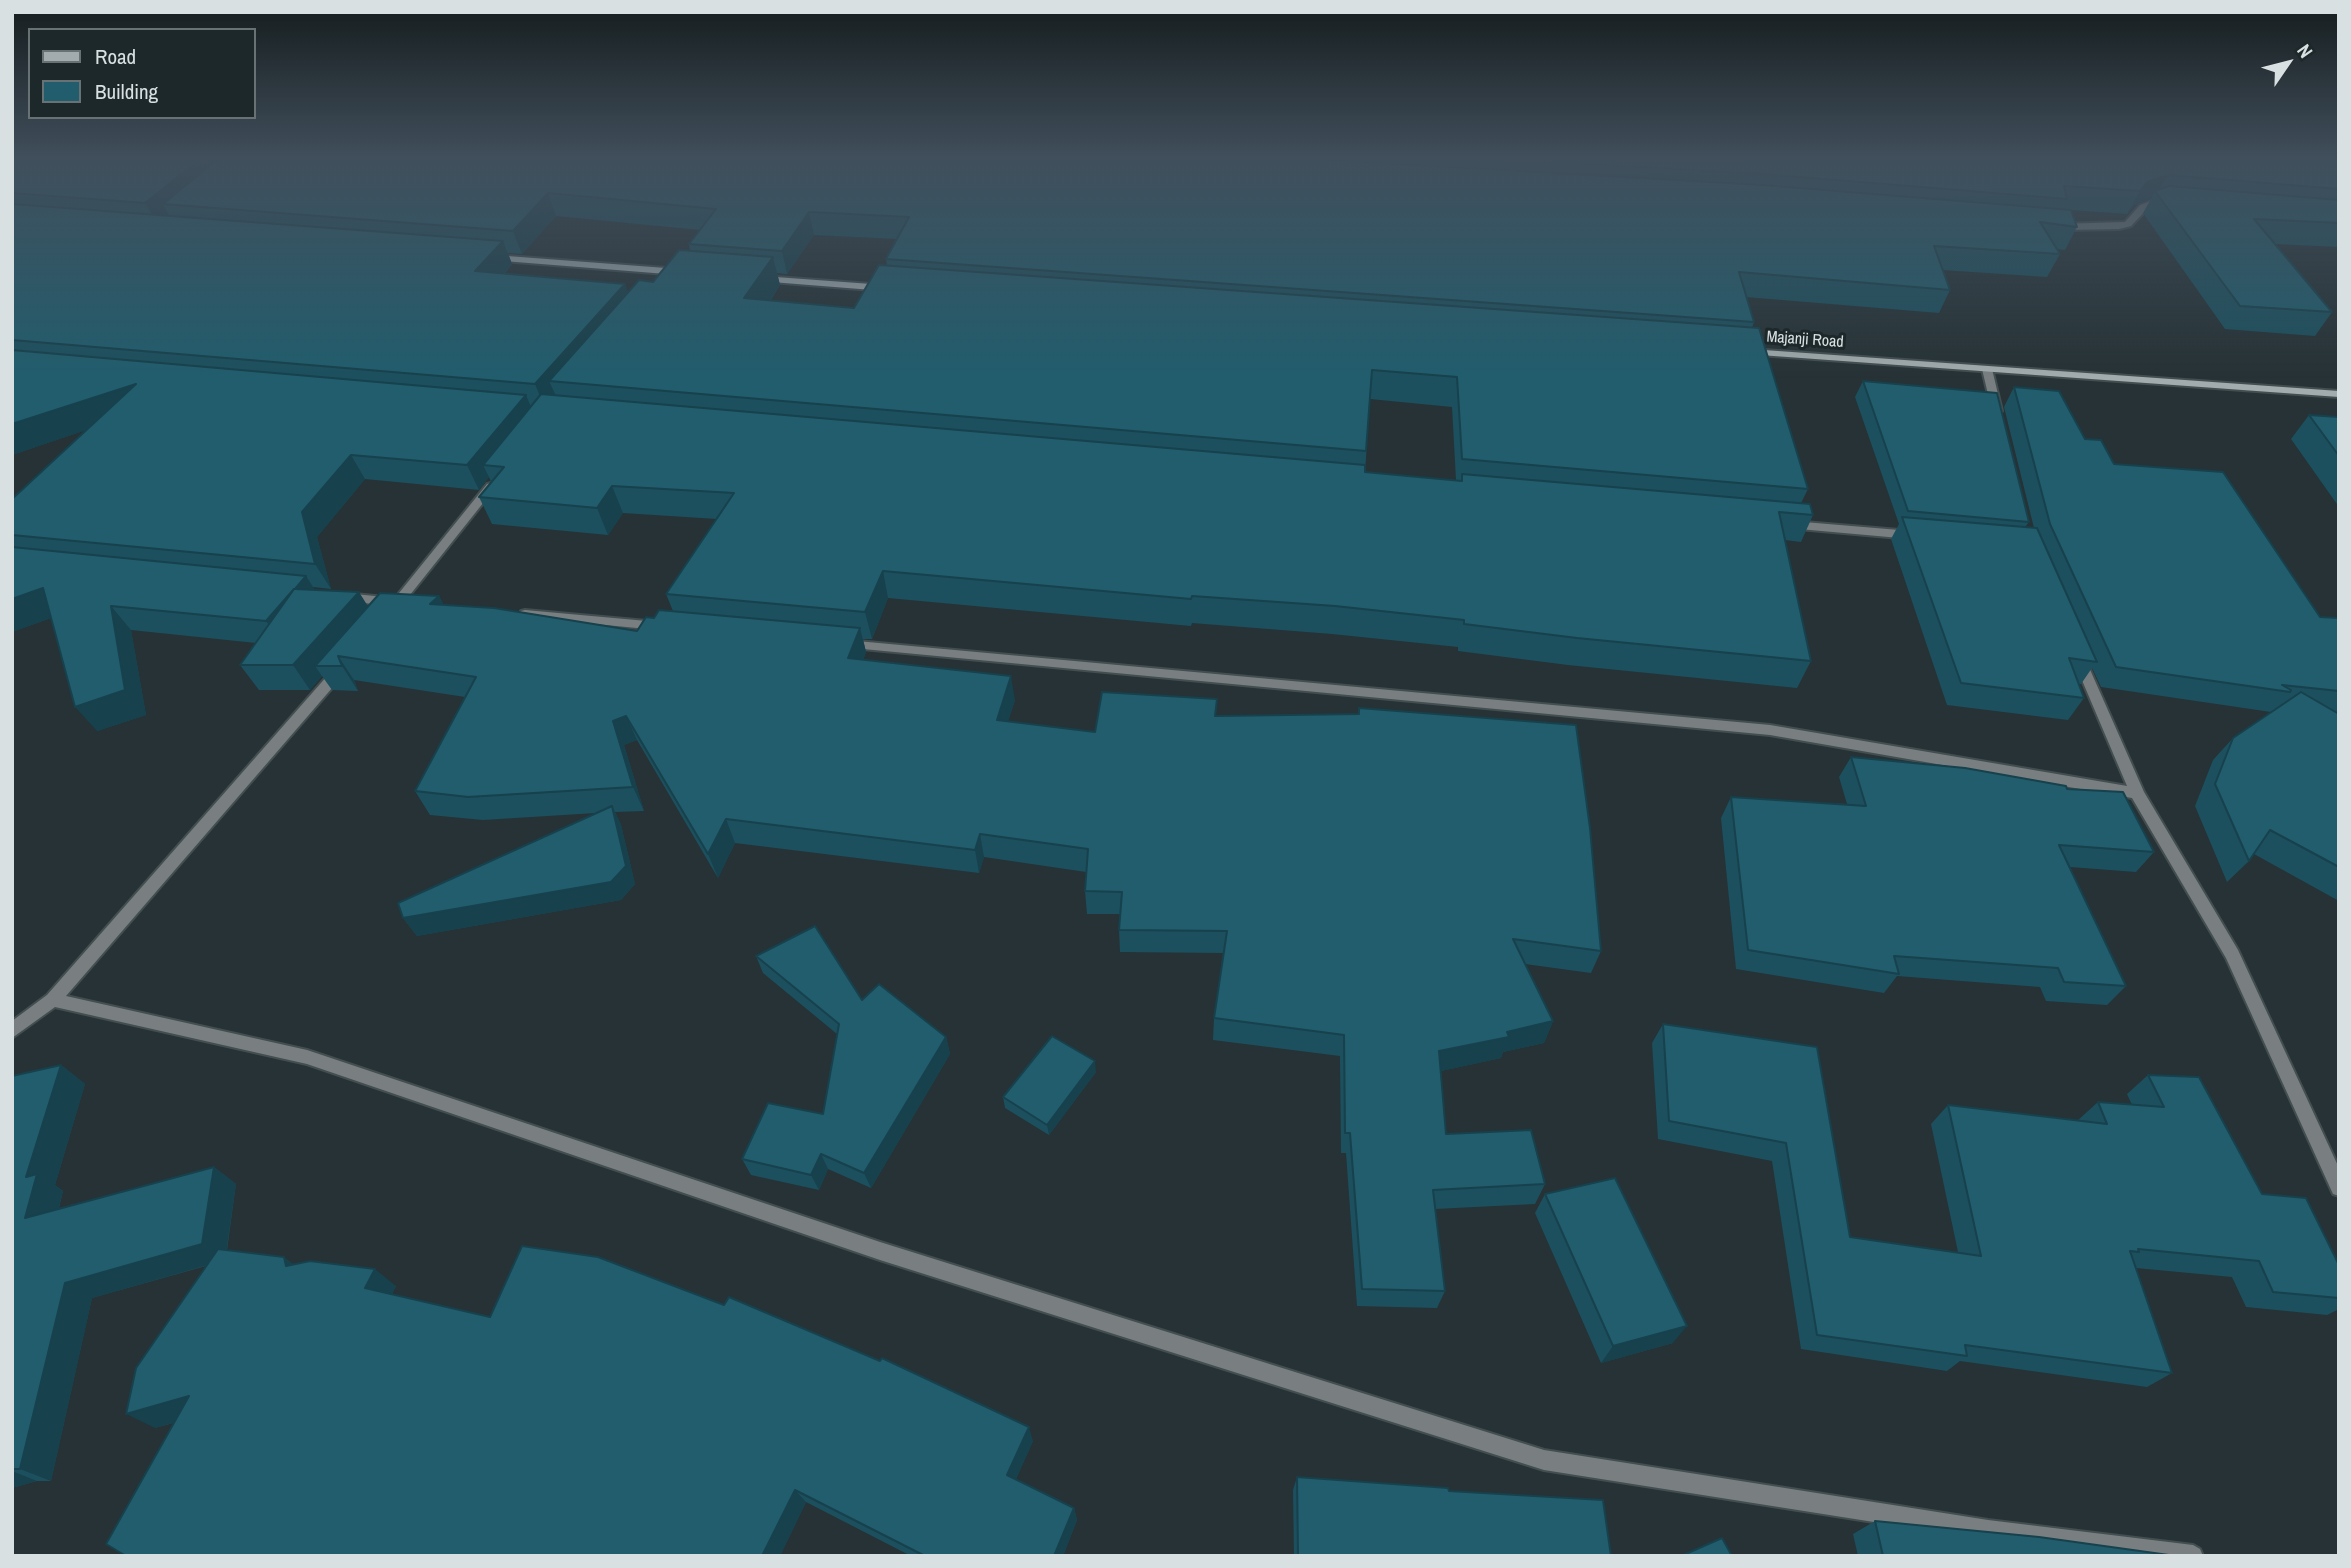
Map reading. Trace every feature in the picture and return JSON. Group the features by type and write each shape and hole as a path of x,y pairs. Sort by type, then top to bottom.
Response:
{"main road":[{"path":"479,257 674,276"},
{"path":"755,278 893,289"},
{"name":"Majanji Road","path":"1738,351 2339,394"}],"street":[{"path":"1987,369 2000,424"},
{"path":"329,595 400,606 498,478"},
{"path":"1780,524 1919,536"},
{"path":"509,612 676,628"},
{"path":"828,642 1770,730 2137,793"},
{"path":"2073,644 2137,793 2232,955 2339,1188"},
{"path":"12,1031 53,1000 353,654"},
{"path":"53,1000 307,1057 880,1251 1544,1460 1987,1530 2193,1556"}],"building":[{"path":"12,231 373,231 503,241 475,271 625,284 535,384 12,340"},
{"path":"699,231 796,231 782,251 689,244"},
{"path":"901,231 2046,231 2060,254 1934,246 1950,290 1739,272 1754,322 886,259"},
{"path":"2185,231 2264,231 2332,312 2240,306"},
{"path":"679,250 773,257 744,298 854,308 879,265 1759,328 1808,489 1462,459 1457,377 1372,370 1366,451 549,381 639,280 653,282"},
{"path":"12,350 526,395 467,465 351,455 302,512 315,564 12,535 12,499 136,384 12,424"},
{"path":"1863,381 1997,393 2029,522 1908,511"},
{"path":"2014,387 2059,391 2085,439 2101,440 2114,464 2223,472 2320,617 2339,618 2339,691 2282,685 2291,690 2290,692 2116,667 2050,524"},
{"path":"541,394 1365,465 1365,472 1462,481 1462,474 1810,504 1813,515 1779,512 1811,661 1577,638 1464,624 1464,620 1335,606 1192,596 1191,599 883,571 865,612 666,594 734,493 612,486 597,508 479,497 504,467 483,465"},
{"path":"2309,415 2339,417 2339,456"},
{"path":"1902,517 2037,528 2097,662 2069,658 2084,698 1961,683"},
{"path":"12,547 306,576 295,589 359,592 293,665 240,665 294,589 266,621 111,606 125,690 75,707 43,588 12,599"},
{"path":"380,593 439,596 430,604 494,608 637,631 646,617 654,618 659,610 860,628 848,658 1011,676 997,720 1095,732 1102,692 1217,699 1215,716 1359,714 1359,708 1576,725 1590,828 1601,951 1513,939 1553,1021 1507,1032 1509,1037 1439,1051 1446,1134 1531,1130 1545,1184 1433,1190 1445,1291 1362,1289 1350,1133 1345,1133 1344,1035 1214,1018 1227,931 1119,930 1122,892 1085,891 1088,849 980,834 975,850 726,819 708,854 626,716 613,721 633,787 468,797 415,791 476,677 338,656 342,666 315,666"},
{"path":"2301,692 2339,714 2339,867 2270,830 2249,861 2215,784 2233,738"},
{"path":"1851,757 1965,768 2066,786 2067,789 2123,792 2154,852 2059,845 2126,986 2064,982 2058,968 1894,956 1899,974 1748,950 1731,797 1866,806"},
{"path":"612,806 626,866 611,882 403,918 398,903"},
{"path":"815,926 862,1000 879,984 946,1037 864,1173 821,1154 811,1175 742,1159 768,1103 823,1114 839,1024 756,956"},
{"path":"1663,1024 1817,1047 1850,1237 1981,1256 1948,1105 2107,1124 2098,1102 2164,1107 2148,1075 2199,1077 2262,1194 2306,1198 2339,1265 2339,1298 2273,1292 2259,1261 2138,1249 2139,1252 2130,1251 2172,1373 1965,1345 1967,1356 1817,1335 1786,1143 1669,1121"},
{"path":"1052,1036 1095,1061 1047,1125 1003,1097"},
{"path":"61,1065 26,1177 37,1174 25,1218 214,1167 202,1244 65,1283 20,1469 12,1469 12,1076"},
{"path":"1615,1178 1687,1326 1613,1346 1545,1194"},
{"path":"522,1246 598,1257 724,1305 729,1297 880,1361 882,1358 1029,1427 1007,1475 1074,1508 1054,1556 925,1556 795,1490 762,1556 126,1556 106,1544 189,1396 126,1414 136,1368 218,1249 284,1257 286,1266 310,1261 375,1269 365,1288 490,1317"},
{"path":"1297,1477 1448,1488 1449,1491 1603,1500 1611,1556 1298,1556"},
{"path":"1875,1521 2039,1537 2176,1556 1883,1556"},
{"path":"1722,1538 1732,1556 1681,1556"}]}
